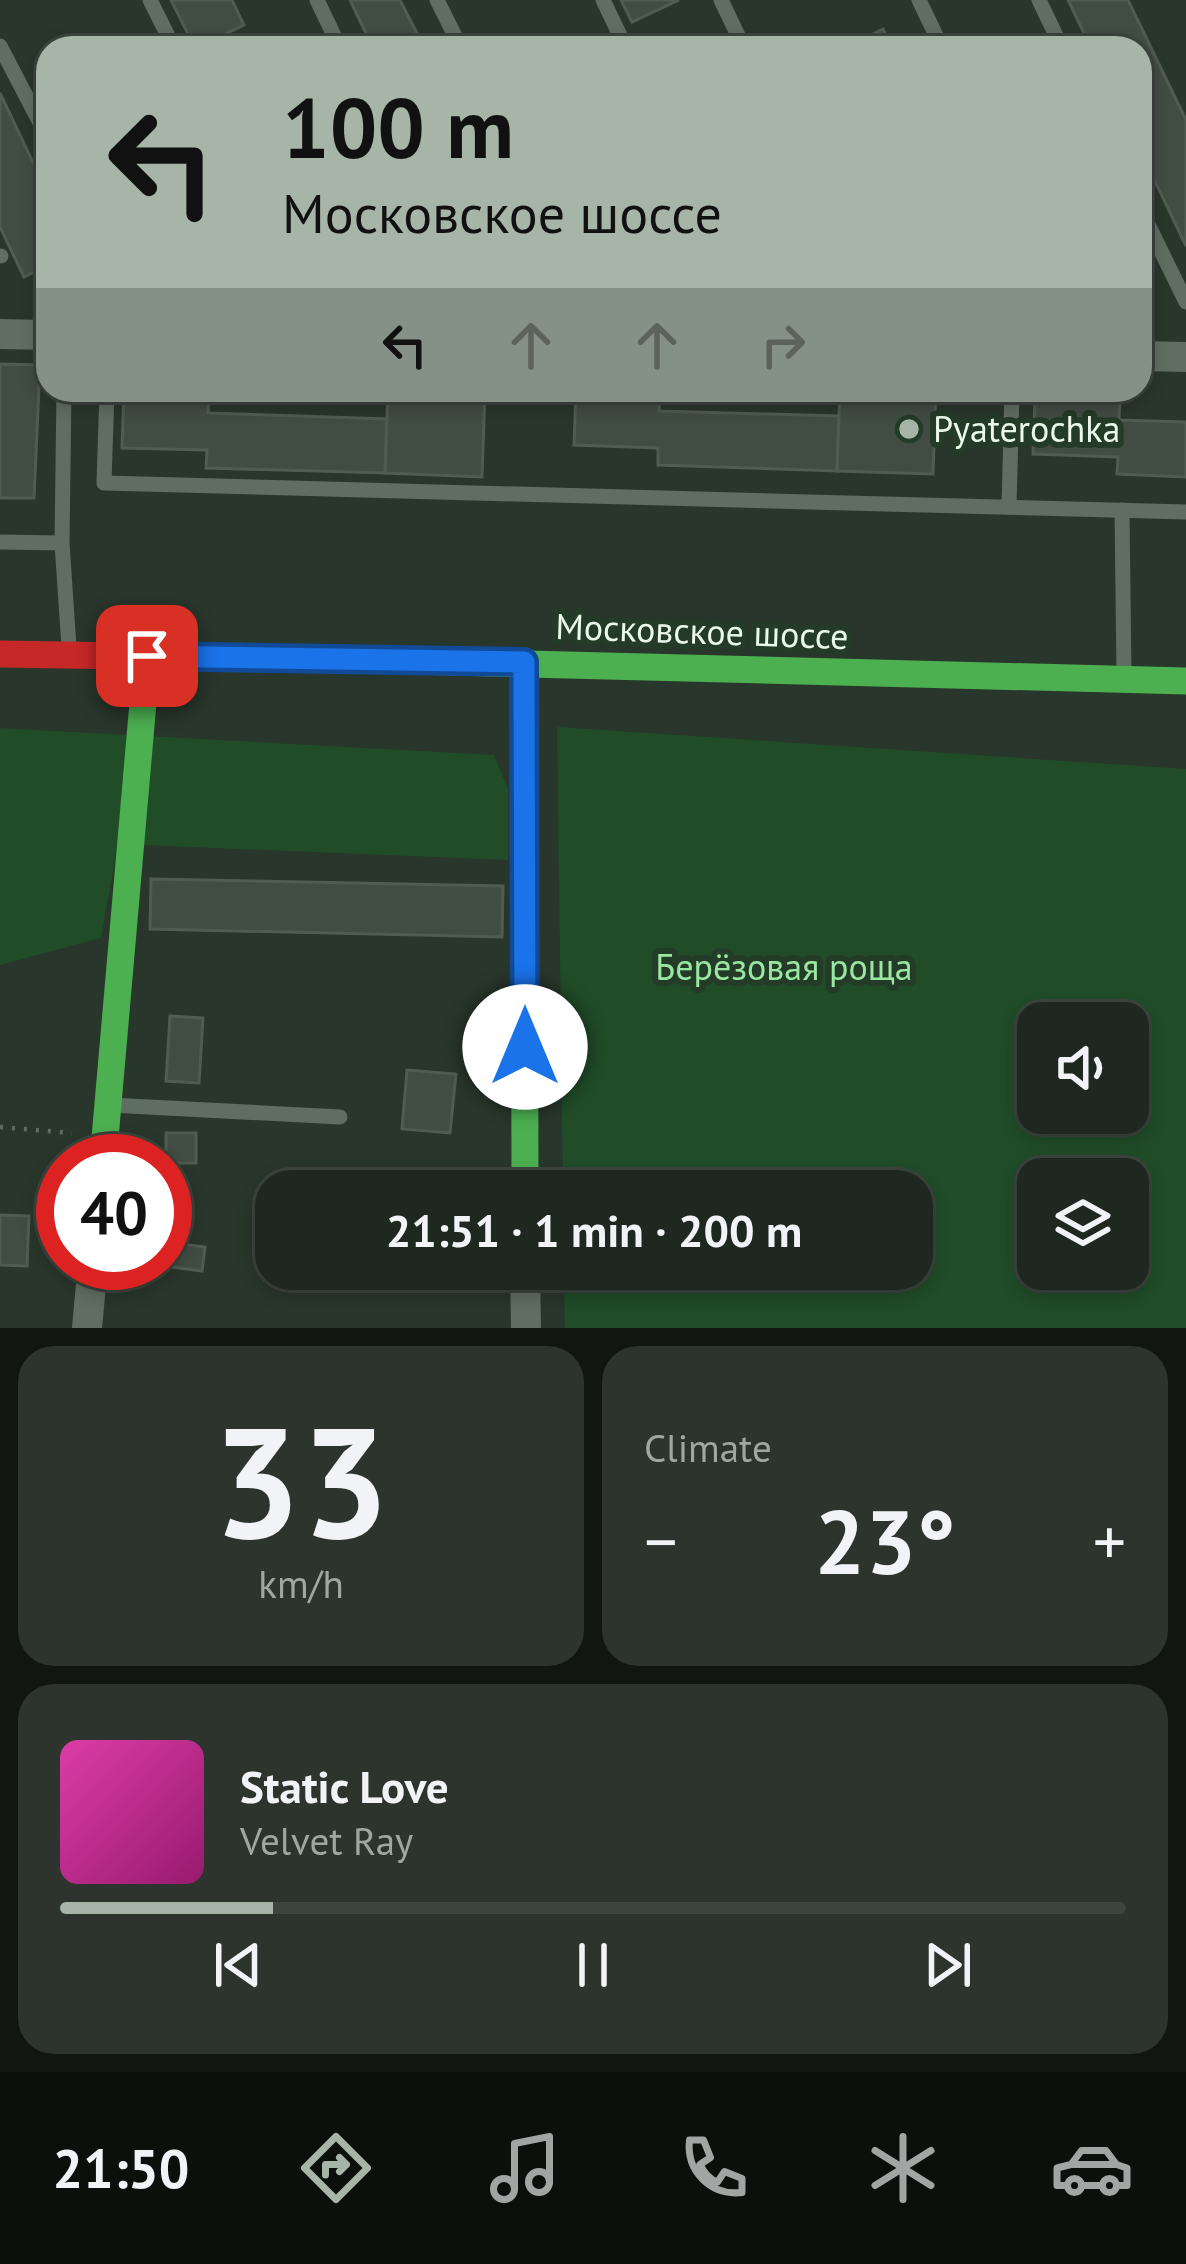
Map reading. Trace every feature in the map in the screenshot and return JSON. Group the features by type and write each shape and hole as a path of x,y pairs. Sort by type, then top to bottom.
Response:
{"main road":[{"name":"Московское шоссе","path":"0,654 524,662 1186,681"},
{"path":"105,1134 147,656"},
{"path":"524,662 525,1170"}],"street":[{"path":"0,334 36,335"},
{"path":"1152,356 1186,357"},
{"path":"87,1328 91,1290"},
{"path":"526,1290 526,1328"}],"lane":[{"path":"150,0 168,36"},
{"path":"316,0 334,36"},
{"path":"437,0 455,36"},
{"path":"603,0 620,36"},
{"path":"721,0 738,36"},
{"path":"919,0 936,36"},
{"path":"1039,0 1056,36"},
{"path":"0,46 36,115"},
{"path":"1152,233 1186,302"},
{"path":"64,402 62,543 69,656"},
{"path":"107,402 104,483 1186,512"},
{"path":"1009,507 1012,402"},
{"path":"1122,510 1124,679"},
{"path":"0,542 62,543"},
{"path":"107,1105 340,1117"}],"path":[{"path":"716,36 734,27"},
{"path":"0,1127 36,1134"}],"green space":[{"name":"Берёзовая роща","path":"557,727 1186,769 1186,1328 565,1328 564,1290 933,1290 933,1170 563,1170"},
{"path":"0,728 494,755 508,789 508,860 118,844 101,938 0,965"}],"building":[{"path":"171,0 232,0 244,25 221,36 189,36"},
{"path":"350,0 400,0 418,36 367,36"},
{"path":"621,0 679,0 632,22"},
{"path":"1068,0 1128,0 1145,36 1085,36"},
{"path":"1152,50 1186,120 1186,246 1152,175"},
{"path":"0,93 36,169 36,271 24,277 0,227"},
{"path":"0,364 36,365 34,498 0,498"},
{"path":"124,402 209,402 208,413 387,419 385,473 206,468 207,450 122,448"},
{"path":"388,402 485,402 482,477 385,473"},
{"path":"576,402 659,402 659,411 839,416 837,471 658,465 658,448 574,445"},
{"path":"840,402 936,402 933,474 837,471"},
{"path":"1035,402 1120,402 1119,420 1186,422 1186,477 1117,474 1118,457 1033,454"},
{"path":"151,879 503,886 502,937 150,929"},
{"path":"170,1016 203,1018 199,1083 166,1081"},
{"path":"407,1070 456,1074 450,1133 402,1129"},
{"path":"196,1133 196,1163 192,1163 192,1134 166,1134"},
{"path":"0,1215 29,1216 27,1266 0,1265"},
{"path":"192,1245 205,1247 202,1271 192,1270"}],"traffic: fast":[{"path":"105,1134 147,657"},
{"path":"373,660 1186,681"},
{"path":"524,662 525,1170"}],"traffic: jam":[{"path":"0,654 373,660"}],"place":[{"name":"Pyaterochka","path":"909,429"}],"route":[{"path":"147,656 524,662 525,1047"}]}
